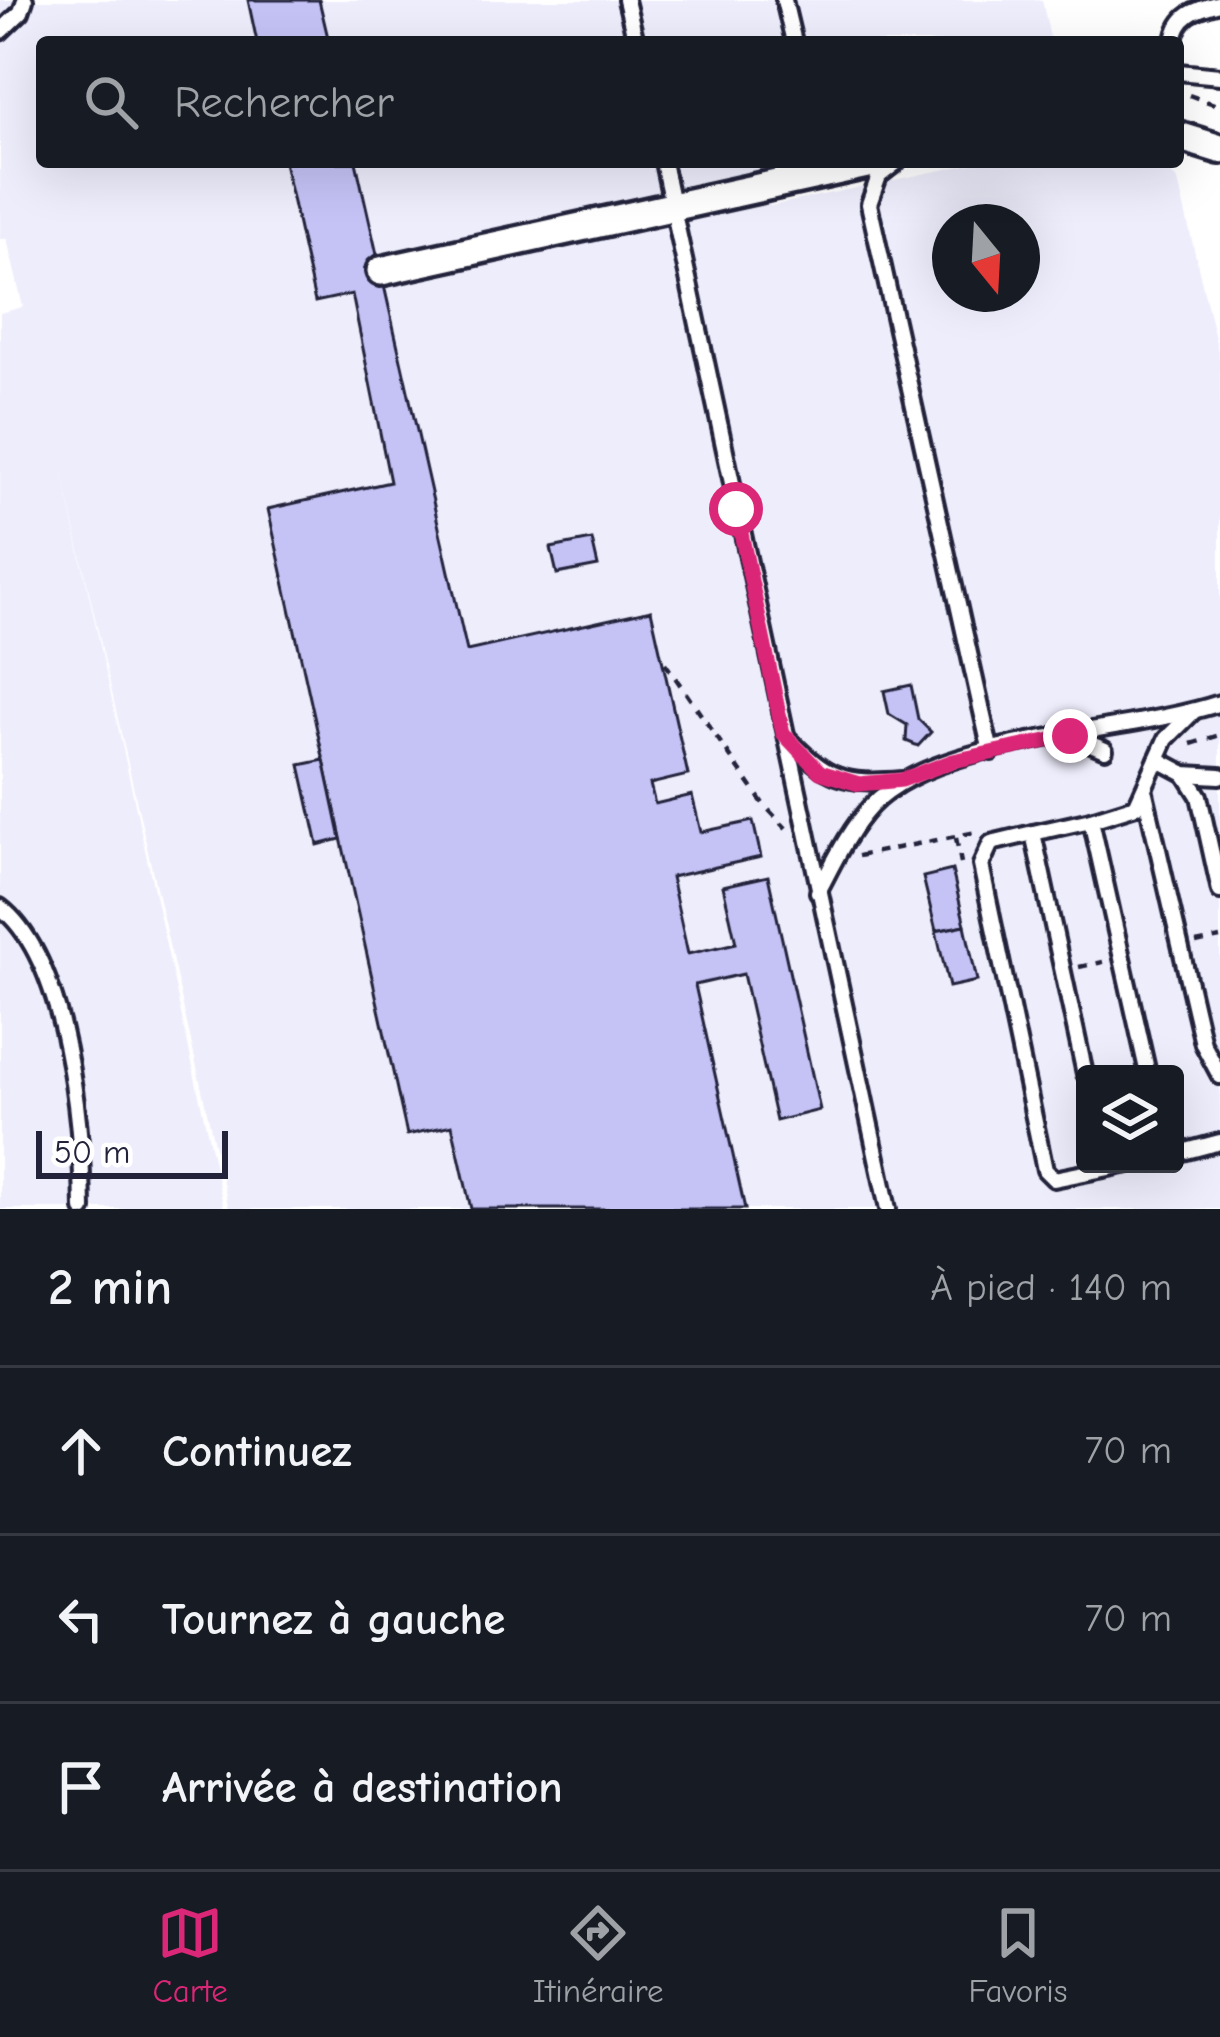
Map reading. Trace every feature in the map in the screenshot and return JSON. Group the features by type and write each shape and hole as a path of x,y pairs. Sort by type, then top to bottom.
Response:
{"street":[{"path":"1184,138 1220,149"},
{"path":"381,271 674,209 822,168"}],"lane":[{"path":"0,32 25,0"},
{"path":"626,0 635,36"},
{"path":"784,0 793,36"},
{"path":"1176,36 1179,22 1196,9 1220,3"},
{"path":"1184,69 1220,76"},
{"path":"664,168 888,1209"},
{"path":"889,168 879,176 869,204 991,752"},
{"path":"783,733 820,772 859,784 902,780 991,752 1220,703"},
{"path":"1080,1173 1054,1179 1045,1170 981,866 991,843 1136,806 1166,739 1193,712"},
{"path":"1070,736 1105,750"},
{"path":"1157,759 1185,774 1220,778"},
{"path":"1185,774 1199,796 1220,891"},
{"path":"1199,796 1220,778"},
{"path":"818,892 849,833 902,780"},
{"path":"1145,793 1203,1044 1220,1076"},
{"path":"1091,820 1146,1065"},
{"path":"1033,832 1083,1065"},
{"path":"0,907 37,948 49,985 83,1129 83,1209"},
{"path":"1184,1152 1220,1142"}],"path":[{"path":"1184,93 1220,106"}],"shaded area":[{"path":"0,0 1042,0 1050,36 36,36 36,168 759,168 770,206 951,168 1166,168 1178,181 1220,360 1220,1209 229,1209 60,463 224,1209 0,1209 0,313 23,307 7,239 0,239"}],"building":[{"path":"248,0 319,0 328,36 256,36"},
{"path":"285,168 357,168 467,651 651,610 688,775 650,784 655,804 692,795 701,832 753,821 761,857 671,877 688,954 736,943 723,886 768,876 820,1110 776,1121 743,974 695,985 745,1209 471,1209 452,1125 407,1135 268,509 390,482 352,294 315,302"},
{"path":"592,540 598,566 557,574 551,548"},
{"path":"911,685 918,719 931,732 918,746 906,741 907,725 889,714 884,691"},
{"path":"324,760 341,839 318,845 300,765"},
{"path":"952,870 965,925 936,931 923,877"},
{"path":"965,925 977,981 949,987 936,931"}],"route":[{"path":"736,509 783,733 820,772 859,784 902,780 953,761 1070,736"}]}
